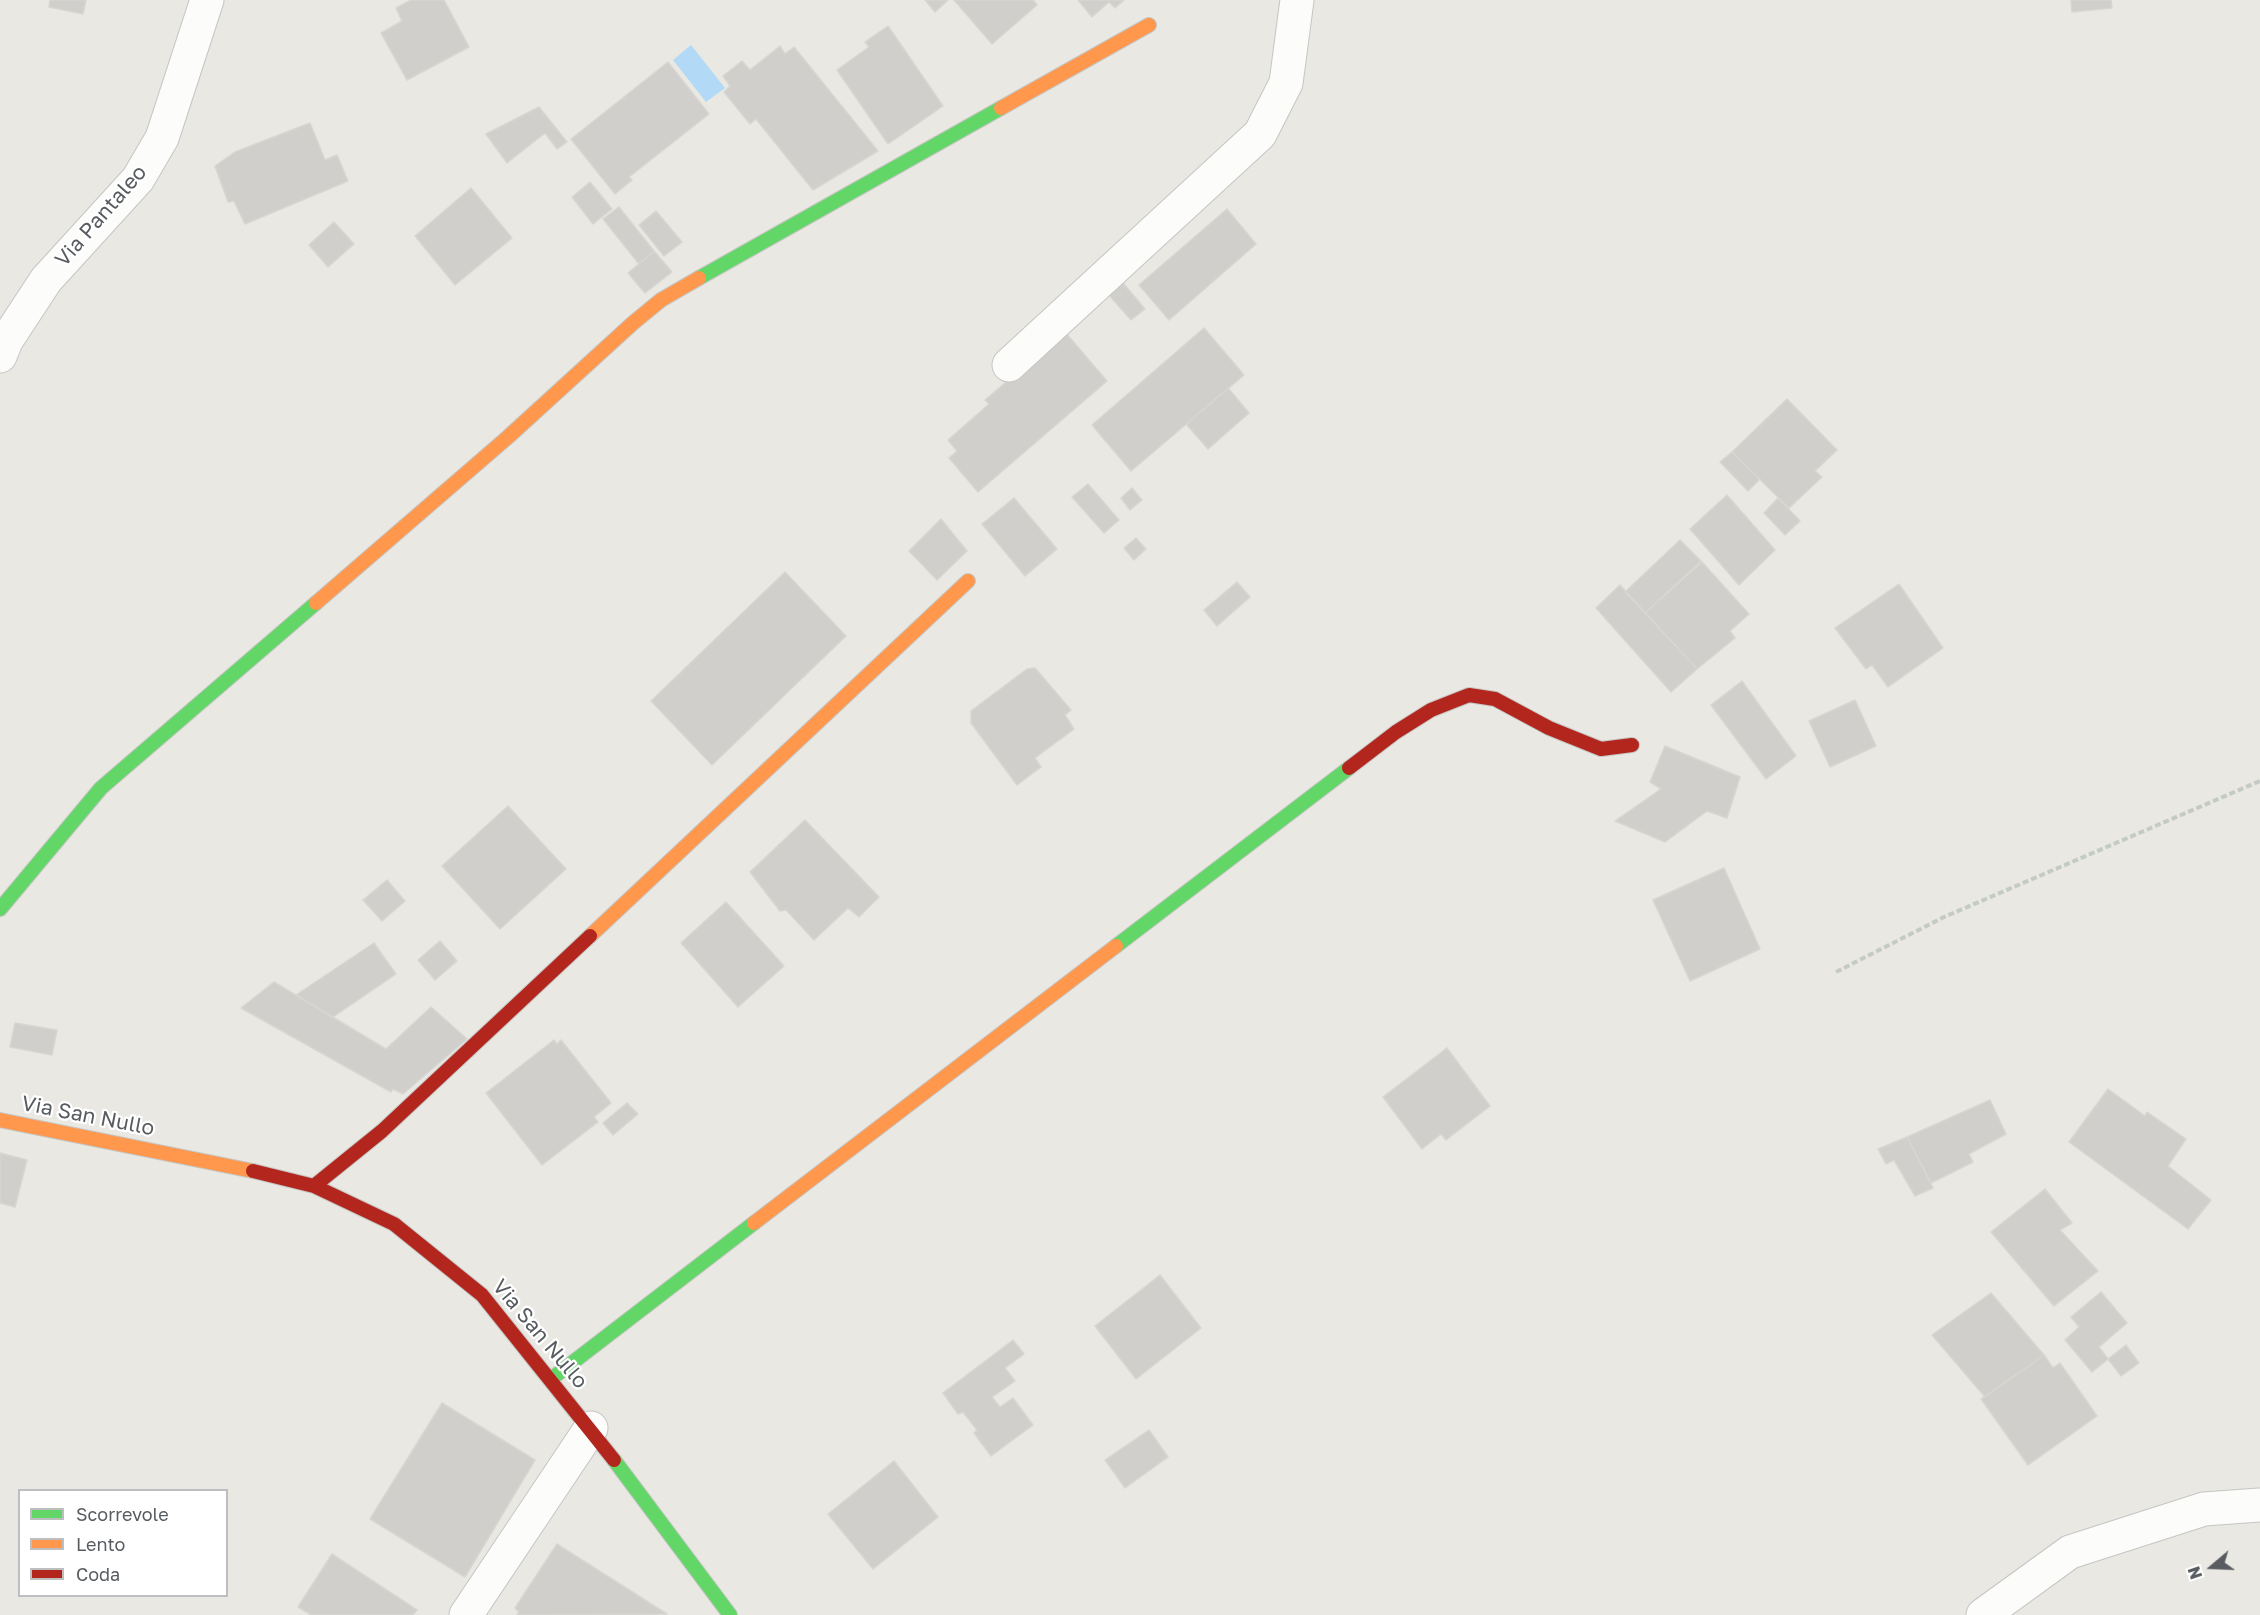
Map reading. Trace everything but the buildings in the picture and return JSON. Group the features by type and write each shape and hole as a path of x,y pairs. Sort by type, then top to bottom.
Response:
{"street":[{"name":"Via Pantaleo","path":"0,356 6,341 46,280 138,179 162,138 207,0"},
{"path":"1010,365 1260,134 1286,83 1297,0"},
{"path":"0,909 101,788 508,437 661,300 1149,25"},
{"path":"315,1186 382,1131 968,581"},
{"path":"551,1379 1396,732 1431,710 1469,695 1495,699 1549,728 1601,749 1632,745"},
{"name":"Via San Nullo","path":"0,1120 269,1174 315,1186 394,1224 482,1295 591,1428 730,1615"},
{"path":"466,1615 591,1428"},
{"path":"1983,1615 2070,1552 2204,1509 2260,1505"}],"path":[{"path":"1836,972 1944,917 2260,781"}],"water":[{"path":"691,45 725,88 706,102 673,60"}],"traffic: fast":[{"path":"699,278 1001,108"},
{"path":"0,909 101,788 316,603"},
{"path":"1116,946 1349,768"},
{"path":"551,1379 754,1223"},
{"path":"614,1460 730,1615"}],"traffic: slow":[{"path":"1001,108 1149,25"},
{"path":"316,603 508,437 633,323 661,300 699,278"},
{"path":"590,936 968,581"},
{"path":"754,1223 1116,946"},
{"path":"0,1120 253,1171"}],"traffic: jam":[{"path":"1349,768 1396,732 1431,710 1469,695 1495,699 1549,728 1601,749 1632,745"},
{"path":"314,1186 382,1131 590,936"},
{"path":"253,1171 314,1186 394,1224 482,1295 614,1460"}]}
